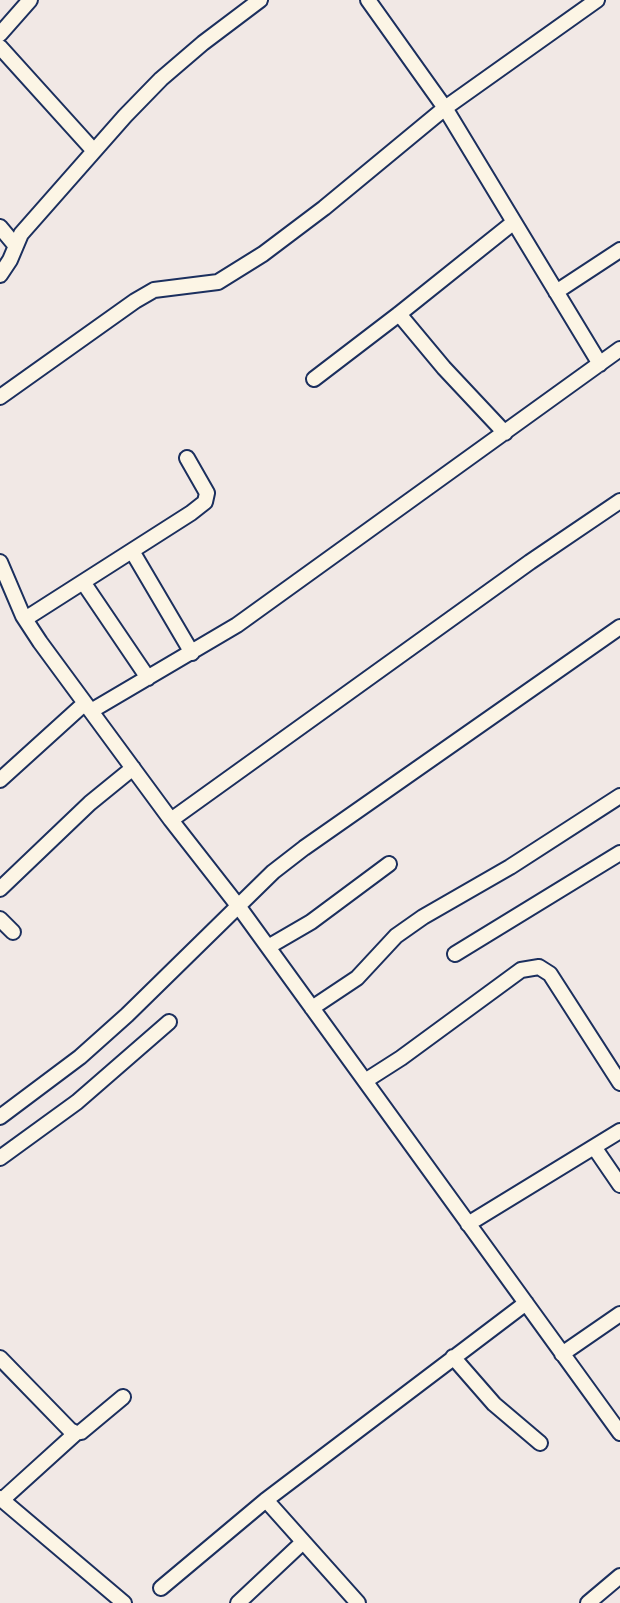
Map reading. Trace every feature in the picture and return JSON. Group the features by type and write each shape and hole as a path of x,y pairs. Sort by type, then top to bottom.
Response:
{"street":[{"path":"0,34 30,0"},
{"path":"0,275 10,260 15,245 29,224 161,79 203,43 260,0"},
{"path":"368,0 445,108 600,364"},
{"path":"0,397 135,301 154,290 218,282 263,254 324,208 445,108 597,0"},
{"path":"0,47 94,151"},
{"path":"314,378 399,314 514,222"},
{"path":"0,227 15,245"},
{"path":"556,292 620,250"},
{"path":"399,314 444,368 505,433"},
{"path":"0,780 88,707 148,678 237,625 620,349"},
{"path":"25,619 191,513 205,502 207,493 187,458"},
{"path":"171,820 530,562 620,501"},
{"path":"132,551 192,653"},
{"path":"0,562 25,619 171,820 239,907 620,1433"},
{"path":"83,582 148,678"},
{"path":"0,1117 80,1057 239,907 273,872 304,848 620,628"},
{"path":"0,889 90,803 133,768"},
{"path":"312,1008 357,978 396,936 423,917 510,867 620,796"},
{"path":"455,954 620,853"},
{"path":"268,948 311,922 389,864"},
{"path":"0,919 12,932"},
{"path":"365,1081 401,1058 521,970 538,967 550,974 620,1084"},
{"path":"0,1158 77,1102 169,1022"},
{"path":"468,1224 620,1132"},
{"path":"594,1147 620,1185"},
{"path":"161,1588 266,1500 526,1303"},
{"path":"562,1354 620,1314"},
{"path":"453,1357 494,1404 540,1443"},
{"path":"0,1358 70,1430 76,1433"},
{"path":"123,1397 81,1432 76,1433 1,1499 124,1603"},
{"path":"266,1500 358,1603"},
{"path":"238,1603 303,1542"},
{"path":"588,1603 620,1576"}]}
